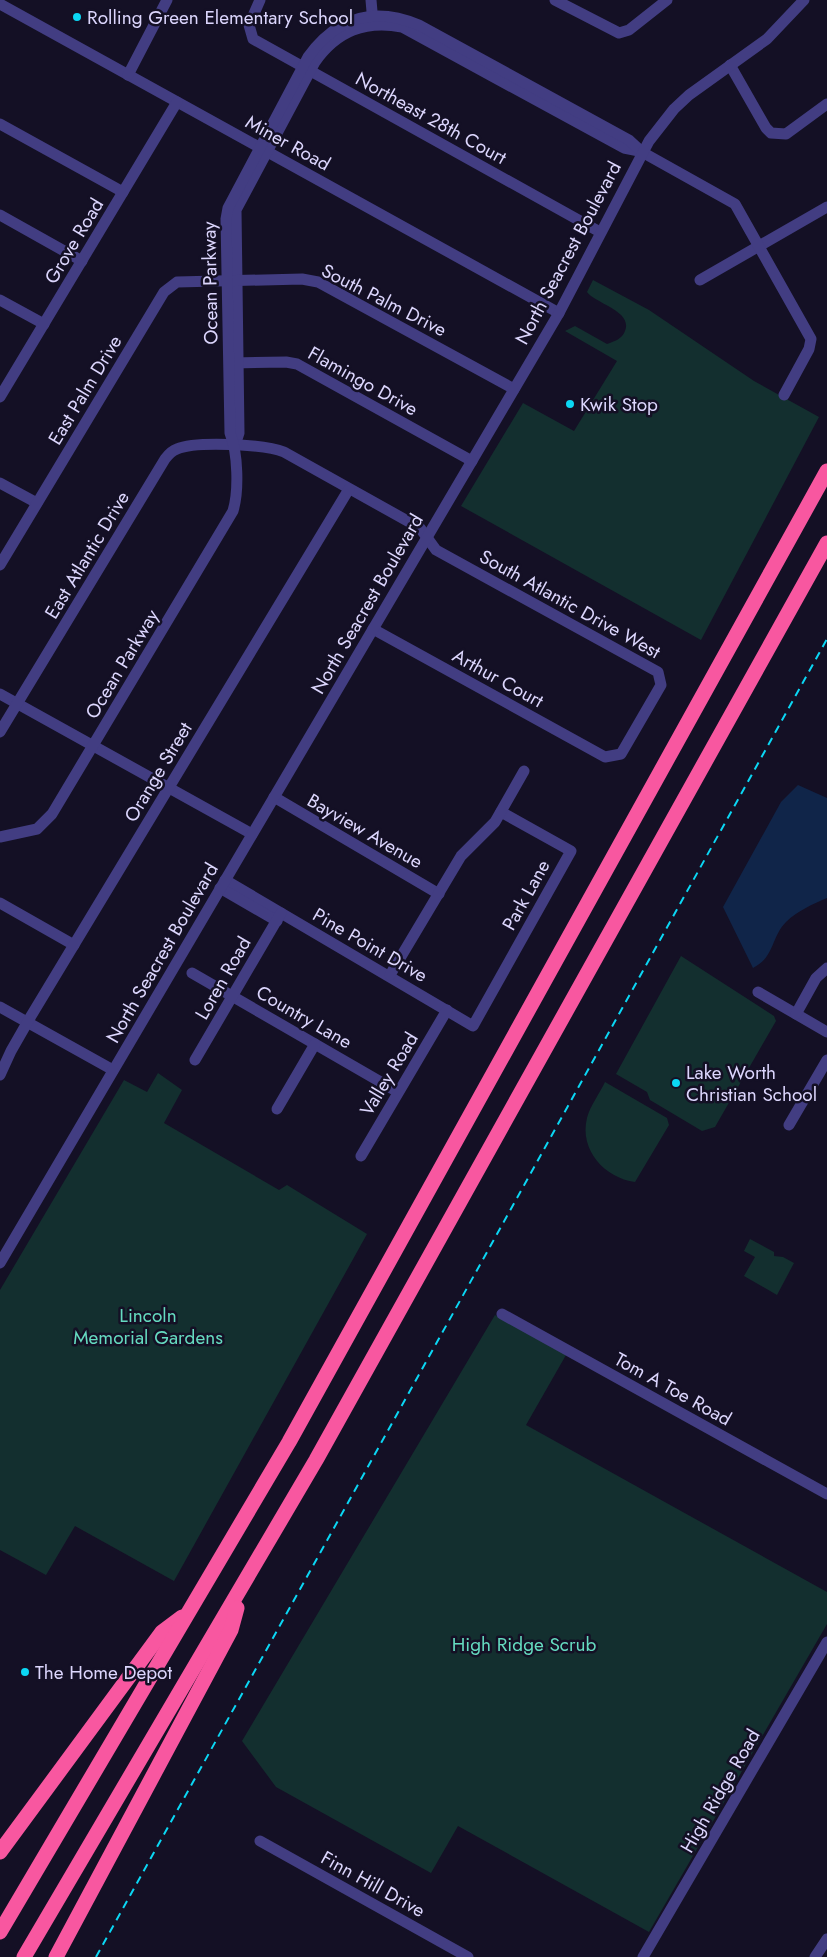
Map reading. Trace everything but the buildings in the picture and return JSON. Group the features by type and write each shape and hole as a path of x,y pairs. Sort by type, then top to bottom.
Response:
{"highway":[{"path":"0,1932 301,1421 827,471"},
{"path":"24,1957 126,1781 241,1592 341,1416 827,543"},
{"path":"56,1957 231,1630 241,1592"},
{"path":"0,1852 162,1632 190,1612"}],"street":[{"path":"128,75 167,0"},
{"name":"Northeast 28th Court","path":"260,0 250,20 248,30 254,39 600,232"},
{"path":"370,0 373,20"},
{"path":"554,0 619,33 629,30 667,0"},
{"name":"North Seacrest Boulevard","path":"0,1263 559,313 642,152 674,109 700,85 767,39 804,0"},
{"name":"Miner Road","path":"0,4 559,313"},
{"name":"Ocean Parkway","path":"0,837 22,833 41,826 52,814 233,511 235,496 235,445 239,433 234,363 232,280 226,219 228,208 265,151 319,43 337,27 354,19 373,20 393,17 419,25 522,86 629,140 642,152 735,204 809,334 811,344 784,395"},
{"path":"730,65 766,128 776,135 786,134 827,104"},
{"name":"Grove Road","path":"1,394 177,102"},
{"path":"0,124 123,192"},
{"path":"700,280 827,207"},
{"path":"0,215 82,261"},
{"name":"South Palm Drive","path":"232,280 302,279 318,282 514,389"},
{"name":"East Palm Drive","path":"0,565 168,288 183,280 232,280"},
{"path":"0,300 44,324"},
{"name":"Flamingo Drive","path":"234,363 286,362 297,364 472,461"},
{"name":"East Atlantic Drive","path":"0,732 168,454 183,447 235,445 263,446 277,450 420,528 426,538"},
{"path":"0,483 37,503"},
{"name":"Orange Street","path":"0,1075 27,1023 349,489"},
{"name":"South Atlantic Drive West","path":"426,538 436,550 658,672 660,685 621,754 605,757"},
{"name":"Arthur Court","path":"373,629 605,757"},
{"path":"0,694 252,834"},
{"path":"390,975 461,856 487,830 501,812 524,771"},
{"name":"Bayview Avenue","path":"274,797 439,894"},
{"name":"Park Lane","path":"473,1026 570,852 501,812"},
{"name":"Pine Point Drive","path":"223,884 279,917 390,975 473,1026"},
{"path":"0,903 74,945"},
{"name":"Loren Road","path":"195,1060 279,917"},
{"path":"796,1014 816,978 827,968"},
{"name":"Country Lane","path":"192,972 398,1092"},
{"path":"758,992 827,1032"},
{"path":"0,1007 113,1070"},
{"name":"Valley Road","path":"361,1156 447,1010"},
{"path":"278,1108 315,1044"},
{"path":"789,1125 827,1060"},
{"name":"Tom A Toe Road","path":"502,1314 827,1494"},
{"name":"High Ridge Road","path":"643,1957 827,1642"},
{"name":"Finn Hill Drive","path":"260,1841 468,1957"},
{"path":"815,1957 827,1938"}],"green space":[{"path":"593,280 649,310 754,381 819,417 701,640 461,506 523,403 574,431 617,361 565,331 575,326 607,344 624,334 626,324 624,318 587,292"},
{"path":"681,956 774,1016 776,1021 715,1127 702,1131 650,1100 647,1092 616,1074"},
{"name":"Lincoln Memorial Gardens","path":"158,1073 182,1090 164,1123 279,1190 287,1185 367,1234 174,1581 75,1526 46,1575 0,1550 0,1290 124,1080 147,1092"},
{"path":"605,1082 667,1118 669,1125 635,1182 614,1175 605,1168 591,1151 587,1141 587,1118"},
{"path":"750,1239 774,1252 774,1256 783,1257 794,1263 777,1295 744,1276 755,1257 744,1251"},
{"name":"High Ridge Scrub","path":"495,1315 566,1355 526,1425 827,1592 827,1624 649,1932 458,1826 431,1873 276,1787 242,1741"}],"water":[{"path":"798,785 827,798 827,898 790,918 781,928 769,953 753,968 723,907 781,802"}],"railway":[{"path":"96,1957 827,639"}],"place":[{"name":"Rolling Green Elementary School","path":"77,17"},
{"name":"Kwik Stop","path":"570,404"},
{"name":"Lake Worth Christian School","path":"676,1083"},
{"name":"The Home Depot","path":"25,1672"}]}
